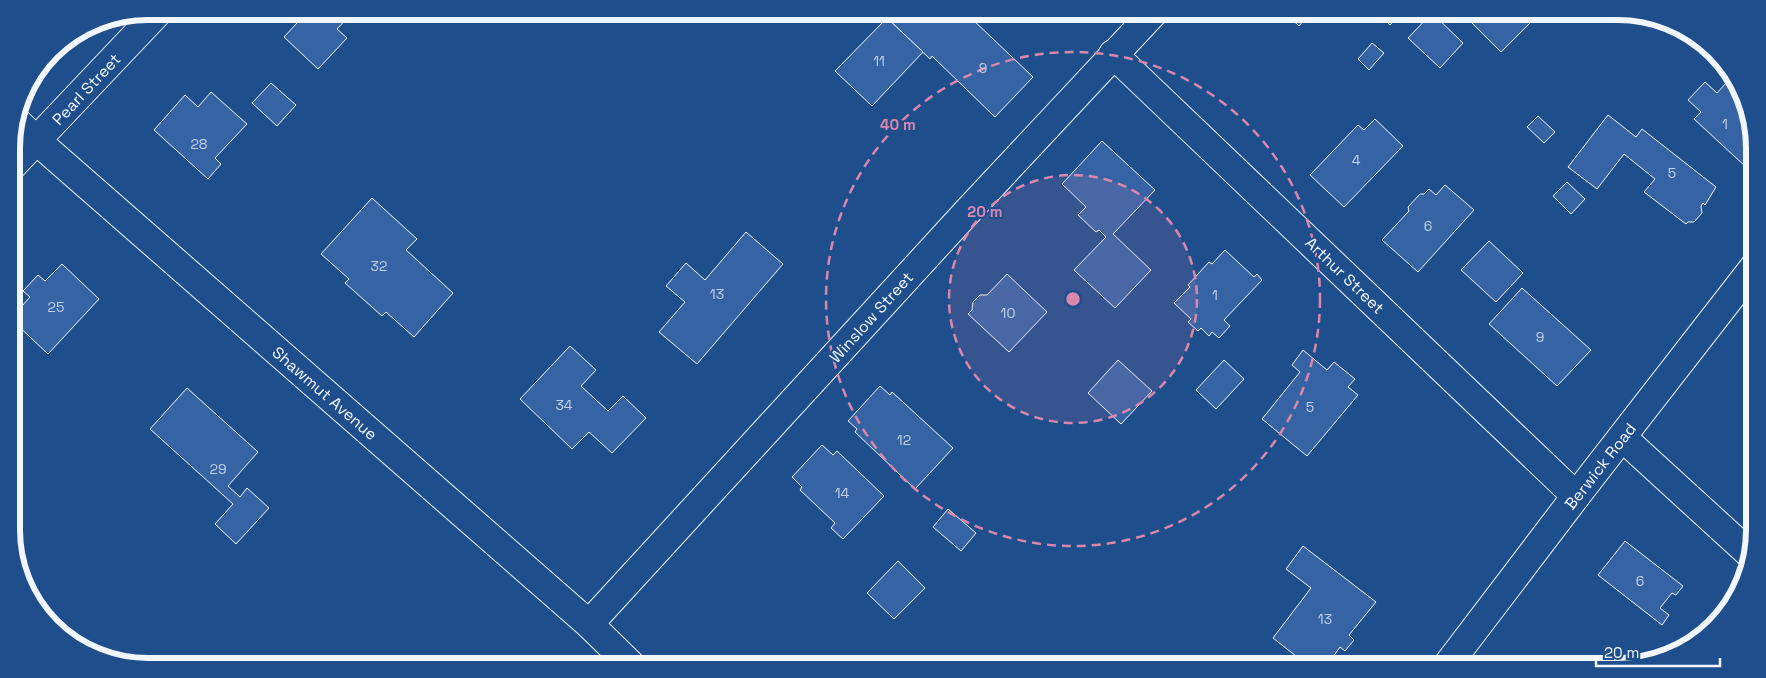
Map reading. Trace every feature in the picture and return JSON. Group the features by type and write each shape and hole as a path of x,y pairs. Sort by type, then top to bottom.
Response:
{"street":[{"name":"Pearl Street","path":"20,158 151,20"},
{"name":"Winslow Street","path":"589,624 1145,20"},
{"name":"Arthur Street","path":"1113,54 1576,496"},
{"name":"Shawmut Avenue","path":"22,127 589,624 624,658"},
{"name":"Berwick Road","path":"1452,658 1746,277"},
{"path":"1622,438 1745,549"}],"building":[{"path":"300,20 345,20 337,29 347,38 318,69 284,37"},
{"path":"885,20 889,20 923,52 872,106 835,71"},
{"path":"889,20 963,20 965,22 973,20 1033,77 995,117 932,56 930,59"},
{"path":"1293,20 1304,20 1299,26"},
{"path":"1385,20 1395,20 1390,25"},
{"path":"1425,20 1439,20 1463,43 1440,68 1408,38"},
{"path":"1475,20 1533,20 1501,52 1472,23"},
{"path":"1372,43 1384,53 1369,70 1358,59"},
{"path":"1705,82 1717,93 1727,82 1729,84 1742,115 1745,131 1746,167 1694,119 1701,112 1688,100"},
{"path":"271,83 296,105 277,126 252,103"},
{"path":"211,92 247,124 215,158 221,164 208,179 154,130 185,95 198,107"},
{"path":"1608,115 1636,137 1642,129 1716,187 1705,205 1703,203 1701,206 1702,213 1694,222 1686,224 1644,192 1655,179 1624,154 1597,189 1568,167"},
{"path":"1538,116 1555,132 1544,143 1527,127"},
{"path":"1375,119 1403,146 1344,207 1310,175 1358,125 1364,130"},
{"path":"1102,141 1155,190 1113,234 1151,270 1115,308 1074,270 1106,237 1099,230 1096,232 1078,215 1086,207 1062,184"},
{"path":"1567,182 1585,199 1571,214 1553,196"},
{"path":"1445,185 1474,210 1418,272 1382,240 1409,211 1408,207 1420,194 1424,194 1429,189 1436,195"},
{"path":"372,198 417,239 406,250 453,293 414,337 386,312 382,316 345,283 349,279 321,254"},
{"path":"746,232 783,264 697,364 659,332 685,302 666,286 686,263 705,280"},
{"path":"1489,241 1523,273 1496,302 1461,270"},
{"path":"1225,250 1254,277 1257,274 1262,280 1224,320 1230,326 1219,338 1212,332 1209,336 1201,328 1198,331 1188,322 1191,319 1174,303 1190,287 1188,285 1209,262 1212,264"},
{"path":"62,264 99,299 48,354 20,328 20,308 30,297 23,291 38,275 45,281"},
{"path":"1007,274 1047,312 1009,352 968,314 972,310 973,302 980,295 987,295"},
{"path":"1522,288 1591,350 1557,386 1489,324"},
{"path":"570,346 596,370 581,386 608,411 623,396 646,418 612,453 589,432 572,449 520,399"},
{"path":"1303,350 1327,370 1334,362 1355,379 1348,387 1358,395 1307,456 1262,419 1300,372 1292,365"},
{"path":"1118,360 1152,391 1121,424 1088,393"},
{"path":"1224,360 1244,379 1216,409 1196,390"},
{"path":"880,386 890,395 892,392 953,448 915,489 855,432 857,429 848,421"},
{"path":"187,388 258,452 228,486 240,497 247,488 269,508 236,544 215,524 233,504 150,429"},
{"path":"822,445 833,455 837,451 884,496 843,539 831,528 835,523 800,490 802,487 792,477"},
{"path":"948,509 976,533 961,551 933,527"},
{"path":"1625,541 1683,586 1676,595 1672,593 1660,608 1669,615 1662,625 1598,575"},
{"path":"1303,546 1376,602 1349,635 1354,640 1345,651 1340,647 1332,658 1299,658 1273,638 1311,588 1286,569"},
{"path":"898,561 925,588 894,619 867,593"}]}
